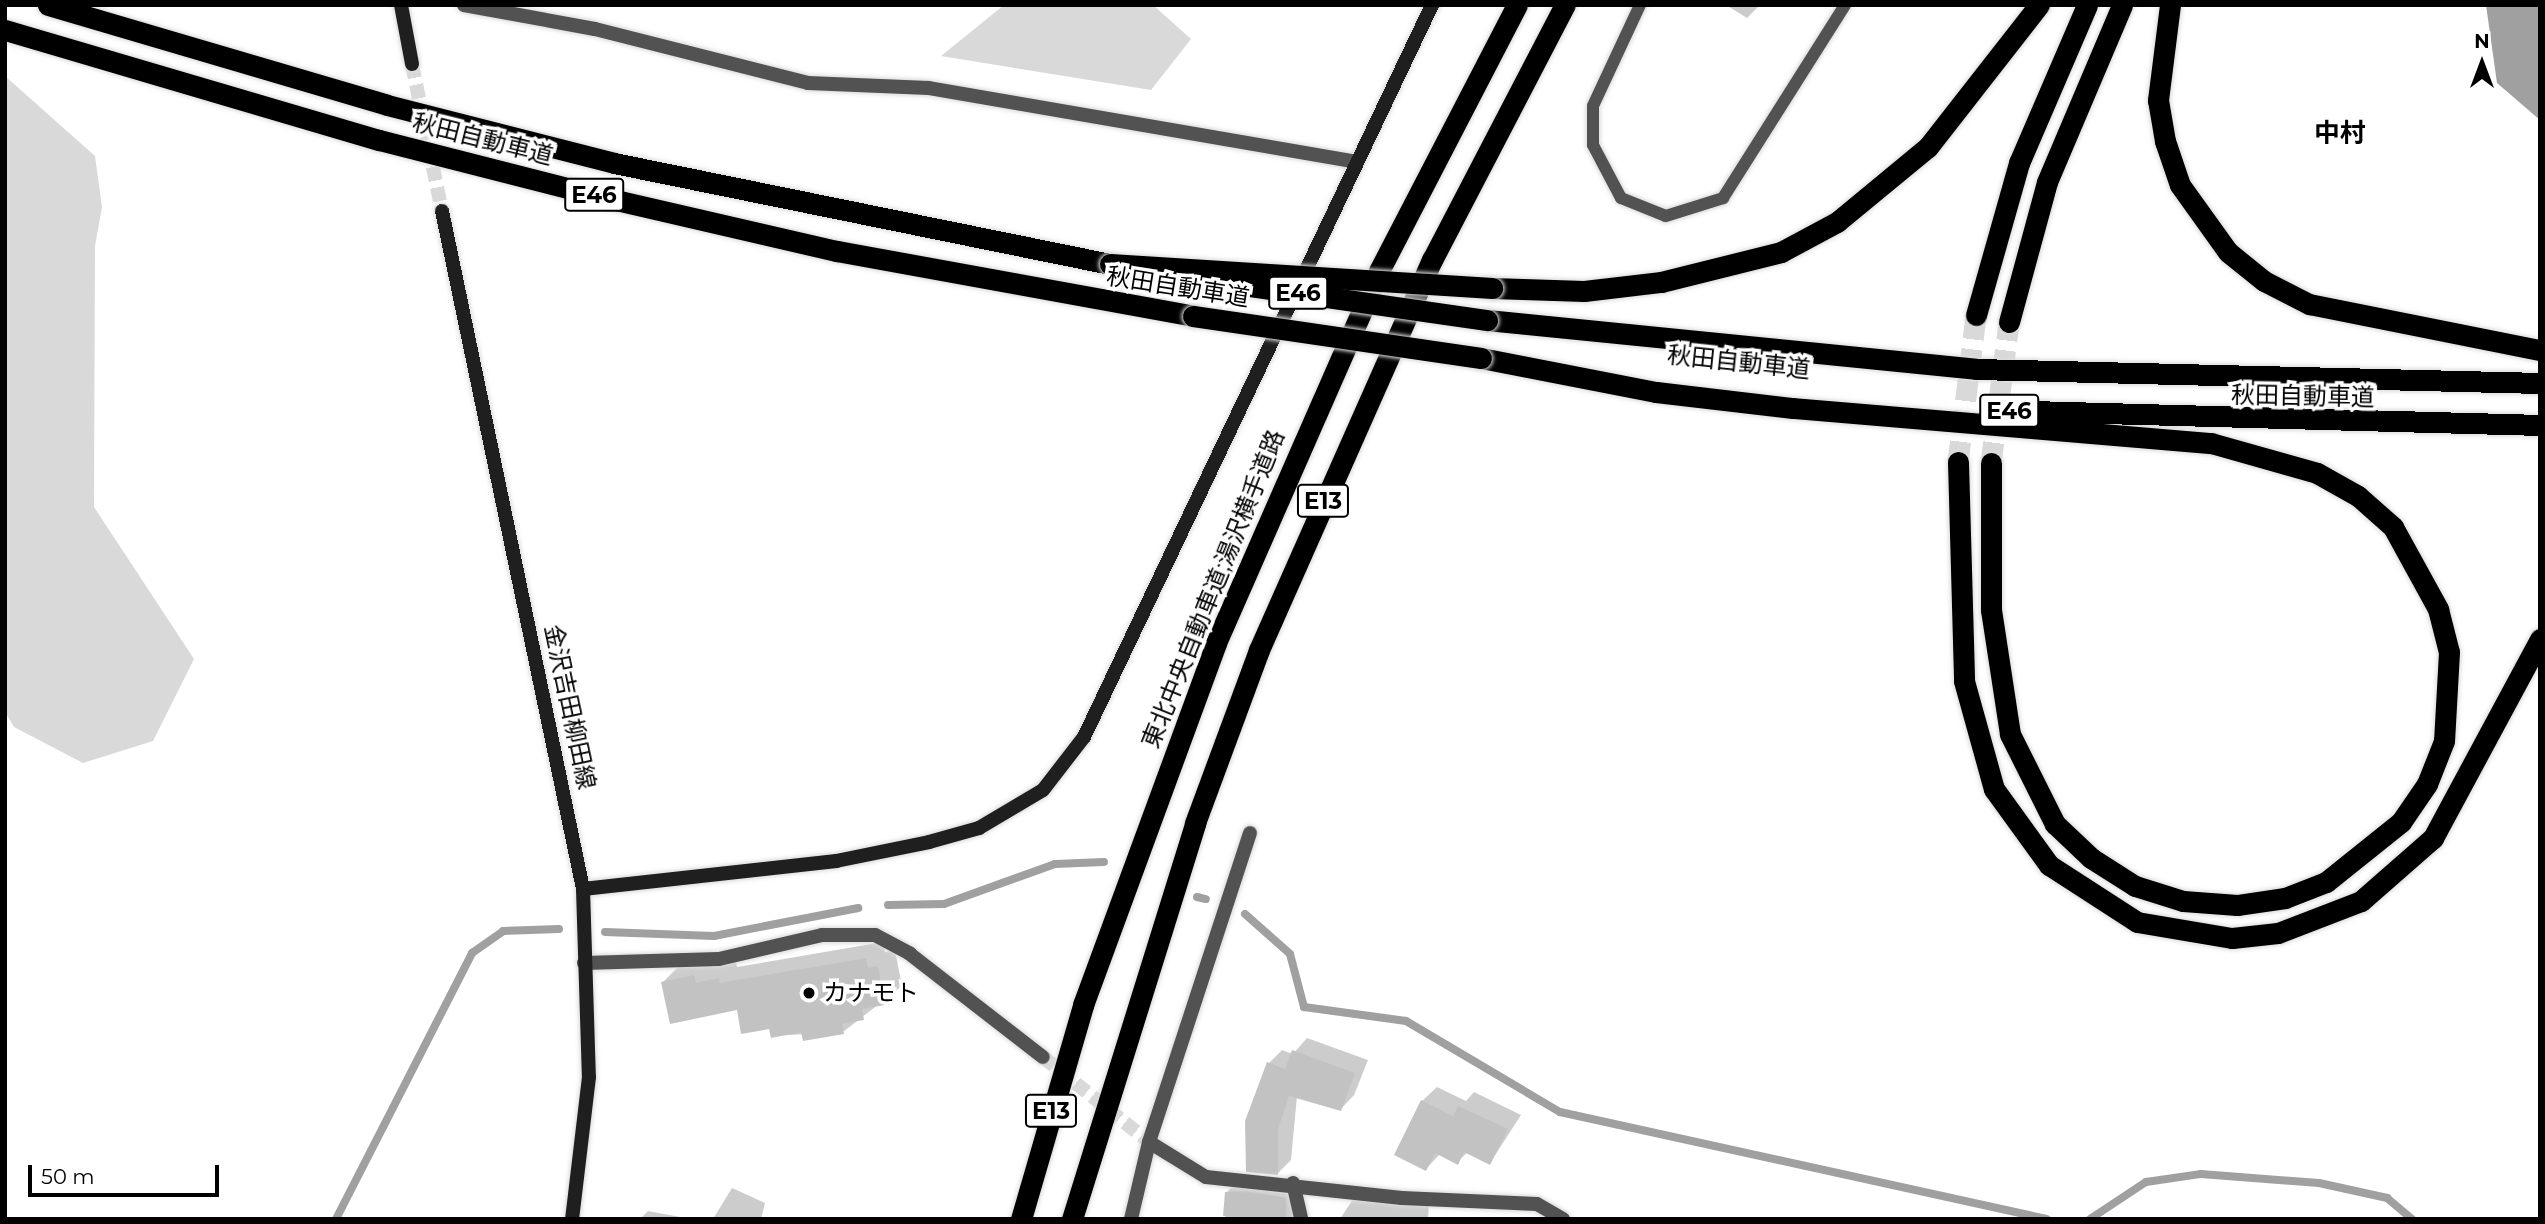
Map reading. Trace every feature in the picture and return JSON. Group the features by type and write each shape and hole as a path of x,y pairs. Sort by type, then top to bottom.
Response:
{"highway":[{"name":"秋田自動車道","path":"48,5 387,105 614,163 1110,264 1488,320 1976,369 2540,383"},
{"name":"東北中央自動車道;湯沢横手道路","path":"1021,1219 1083,1005 1216,643 1379,271 1517,5"},
{"name":"E13","path":"1072,1219 1195,823 1259,650 1432,260 1565,5"},
{"path":"1110,264 1492,288 1584,291 1661,282 1781,252 1836,222 1928,147 2039,5"},
{"path":"1976,315 2019,163 2087,5"},
{"path":"2009,322 2047,181 2122,5"},
{"path":"2170,5 2158,100 2165,141 2180,185 2228,252 2264,281 2309,304 2540,350"},
{"name":"秋田自動車道","path":"5,30 353,133 607,198 837,251 1193,316 1480,359 1726,389 1972,409 2540,425"},
{"path":"1480,359 1752,403 2211,443 2316,473 2358,496 2393,527 2417,563 2446,641 2444,741 2427,784 2401,822 2326,882 2236,905 2183,901 2135,886 2091,858 2055,824 2010,734 1991,610 1991,463"},
{"path":"1958,462 1964,681 1994,789 2049,865 2137,922 2232,938 2278,933 2361,901 2433,838 2540,639"}],"street":[{"path":"401,5 412,64"},
{"path":"464,5 594,29 808,83 929,88 1356,162"},
{"path":"583,889 836,860 929,842 979,828 1043,790 1084,737 1432,5"},
{"name":"金沢吉田柳田線","path":"442,211 583,889 589,1077 572,1219"},
{"path":"1131,1219 1149,1142 1250,834"},
{"path":"584,963 719,959 822,935 875,935 910,954 1043,1057"},
{"path":"1149,1142 1206,1177 1293,1183 1390,1197 1537,1204 1563,1219"},
{"path":"1293,1183 1301,1219"}],"lane":[{"path":"1640,5 1593,106 1593,145 1621,198 1666,216 1723,198 1845,5"}],"shaded area":[{"path":"1004,5 1153,5 1191,39 1151,90 941,56"},
{"path":"2486,5 2540,5 2540,120 2497,83"},
{"path":"5,76 95,156 102,207 95,246 94,507 194,659 153,741 83,763 14,727 5,712"}],"building":[{"name":"カナモト","path":"866,958 868,968 878,966 885,1005 862,1009 864,1020 842,1024 844,1034 803,1041 801,1032 771,1038 769,1029 741,1034 737,1010 670,1024 661,982 694,975 696,983 719,978 720,983"},
{"path":"1292,1050 1355,1073 1341,1111 1289,1096 1278,1129 1278,1175 1246,1172 1245,1121 1267,1062 1285,1069"},
{"path":"1421,1100 1453,1116 1458,1106 1508,1129 1490,1165 1464,1152 1458,1165 1435,1153 1426,1171 1394,1155"},
{"path":"1246,1191 1286,1198 1286,1219 1223,1216 1225,1192"}],"waterway":[{"path":"888,905 944,904 1055,864 1104,862"},
{"path":"1197,897 1206,899"},
{"path":"605,932 714,936 858,908"},
{"path":"1245,914 1290,954 1304,1007 1406,1021 1560,1112 2046,1219"},
{"path":"336,1219 472,953 503,931 559,929"},
{"path":"2090,1219 2146,1182 2201,1174 2319,1183 2387,1198 2412,1219"}],"tunnel":[{"path":"412,64 442,211"},
{"path":"1958,462 1976,315"},
{"path":"1991,463 2009,322"},
{"path":"1043,1057 1149,1142"}],"place":[{"name":"カナモト","path":"809,993"}],"district":[{"name":"中村","path":"2340,134"}]}
